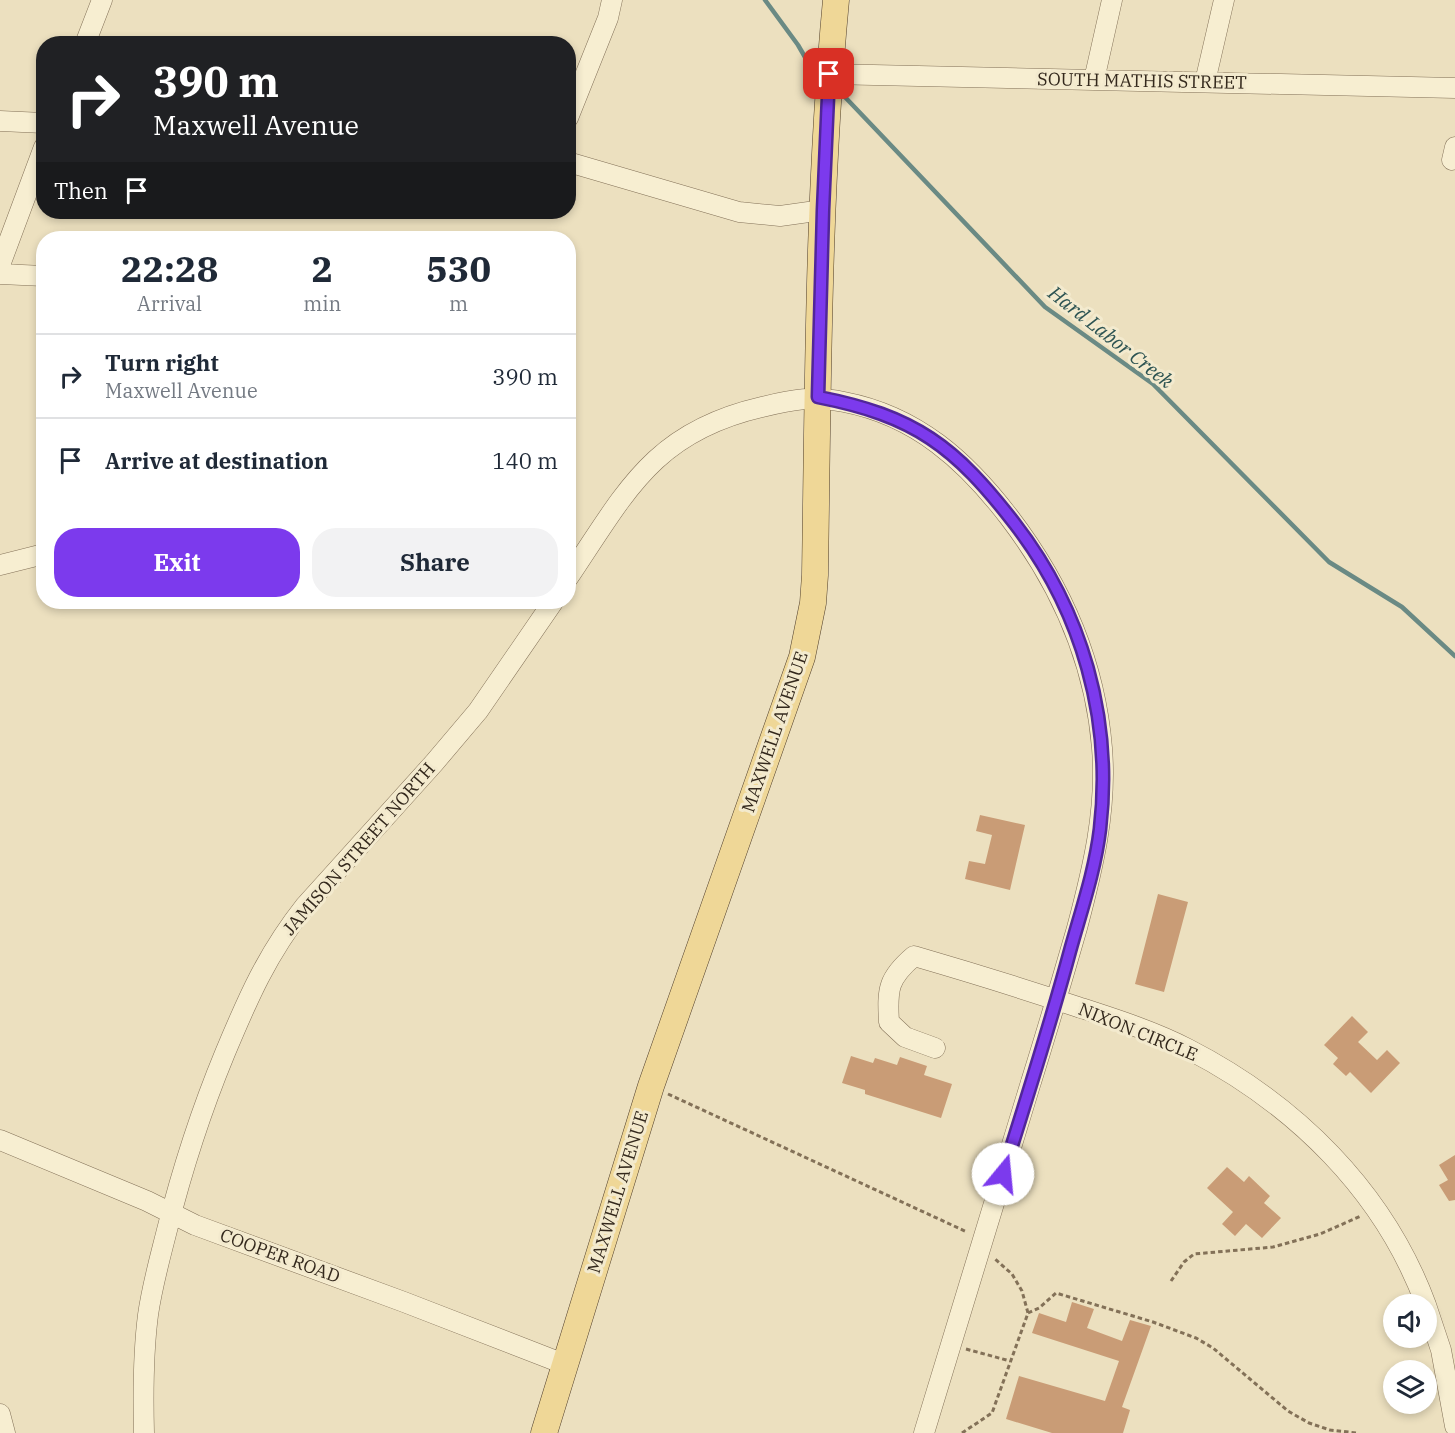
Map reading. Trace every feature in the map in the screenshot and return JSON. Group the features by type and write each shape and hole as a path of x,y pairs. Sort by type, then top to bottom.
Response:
{"main road":[{"name":"MAXWELL AVENUE","path":"544,1433 651,1086 802,657 813,603 815,575 823,210 829,74 836,0"}],"street":[{"path":"88,36 102,0"},
{"path":"576,98 608,18 612,0"},
{"path":"1094,80 1112,0"},
{"path":"1205,82 1224,0"},
{"name":"SOUTH MATHIS STREET","path":"829,74 1455,88"},
{"path":"0,121 36,123"},
{"path":"576,164 739,212 780,216 823,210"},
{"path":"0,265 36,168"},
{"path":"0,274 36,276"},
{"path":"576,566 631,484 647,467 682,438 706,424 737,413 790,400 818,397 854,404 905,423 930,437 957,457 994,497 1027,540 1053,581 1074,627 1089,671 1098,710 1103,750 1103,796 1094,865 1057,1000 924,1433"},
{"path":"0,565 36,556"},
{"name":"JAMISON STREET NORTH","path":"144,1433 144,1362 148,1315 155,1274 189,1149 206,1099 249,995 273,950 305,906 478,711 548,609"},
{"name":"NIXON CIRCLE","path":"935,1048 905,1037 889,1022 887,994 897,970 914,956 1128,1023 1187,1049 1237,1076 1285,1111 1327,1150 1376,1209 1402,1252 1421,1294"},
{"name":"COOPER ROAD","path":"0,1140 195,1225 564,1364"},
{"name":"NIXON CIRCLE","path":"1437,1338 1455,1426"},
{"path":"0,1414 4,1433"}],"path":[{"path":"651,1086 982,1242 1012,1274 1022,1291 1028,1313 992,1413 962,1433"},
{"path":"1171,1281 1184,1262 1194,1254 1272,1247 1320,1234 1376,1209"},
{"path":"1028,1313 1039,1308 1056,1293 1164,1326 1196,1338 1213,1348 1288,1411 1309,1423 1330,1430 1357,1433"},
{"path":"951,1345 1010,1361"}],"building":[{"path":"980,815 1025,825 1010,890 965,879 969,861 985,864 992,835 976,831"},
{"path":"1158,894 1188,902 1164,992 1135,984"},
{"path":"1352,1016 1368,1032 1358,1042 1377,1060 1387,1050 1400,1063 1371,1093 1350,1072 1346,1076 1333,1064 1338,1058 1324,1045"},
{"path":"851,1056 873,1063 875,1058 897,1065 900,1057 927,1066 924,1075 952,1084 941,1118 865,1094 865,1090 842,1083"},
{"path":"1455,1155 1455,1200 1449,1201 1439,1185 1448,1180 1439,1165"},
{"path":"1227,1167 1244,1182 1249,1176 1270,1196 1264,1203 1281,1218 1262,1238 1246,1224 1235,1236 1222,1224 1233,1212 1207,1188"},
{"path":"1072,1302 1094,1309 1087,1328 1122,1341 1130,1320 1151,1326 1122,1407 1130,1410 1123,1433 1052,1433 1006,1419 1019,1376 1105,1401 1119,1361 1032,1333 1039,1313 1066,1322"}],"waterway":[{"name":"Hard Labor Creek","path":"765,0 809,64"},
{"name":"Hard Labor Creek","path":"844,96 1045,307 1153,384 1329,562 1402,607 1455,656"}],"route":[{"path":"829,74 818,397 854,404 882,414 905,423 930,437 957,457 994,497 1027,540 1053,581 1074,627 1089,671 1098,710 1103,750 1103,796 1094,865 1057,1000 1003,1174"}]}
